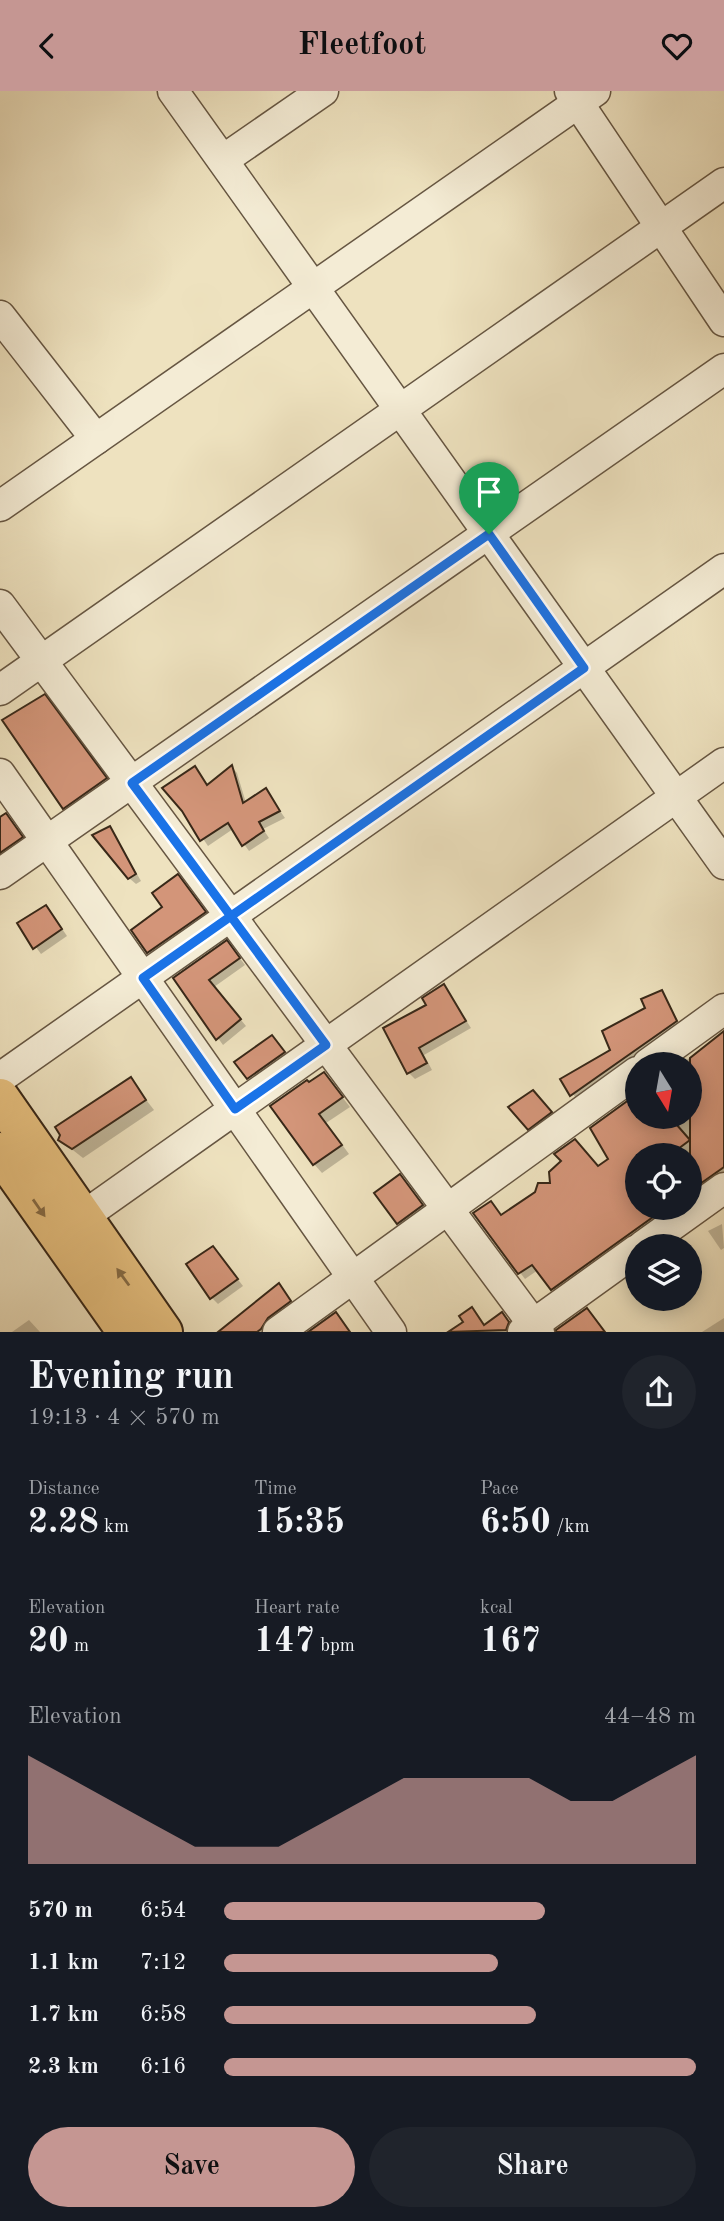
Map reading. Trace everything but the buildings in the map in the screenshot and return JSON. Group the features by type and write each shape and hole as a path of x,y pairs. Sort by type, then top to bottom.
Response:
{"highway":[{"path":"0,1098 81,1218 163,1332"},
{"path":"0,1152 127,1332"}],"street":[{"path":"173,91 724,864"},
{"path":"223,160 323,91"},
{"path":"0,506 313,288 581,95 662,227 724,321"},
{"path":"0,690 724,183"},
{"path":"0,316 96,439"},
{"path":"0,874 724,369"},
{"path":"0,1078 724,569"},
{"path":"0,605 448,1209 532,1329 625,1259"},
{"path":"81,1218 724,763"},
{"path":"0,774 391,1332"},
{"path":"665,1052 724,1009"},
{"path":"278,1332 625,1081"},
{"path":"660,1234 724,1188"}],"route":[{"path":"489,534 132,783 231,916 326,1045 235,1109 143,978 231,916 301,866 584,668 489,534"}]}
